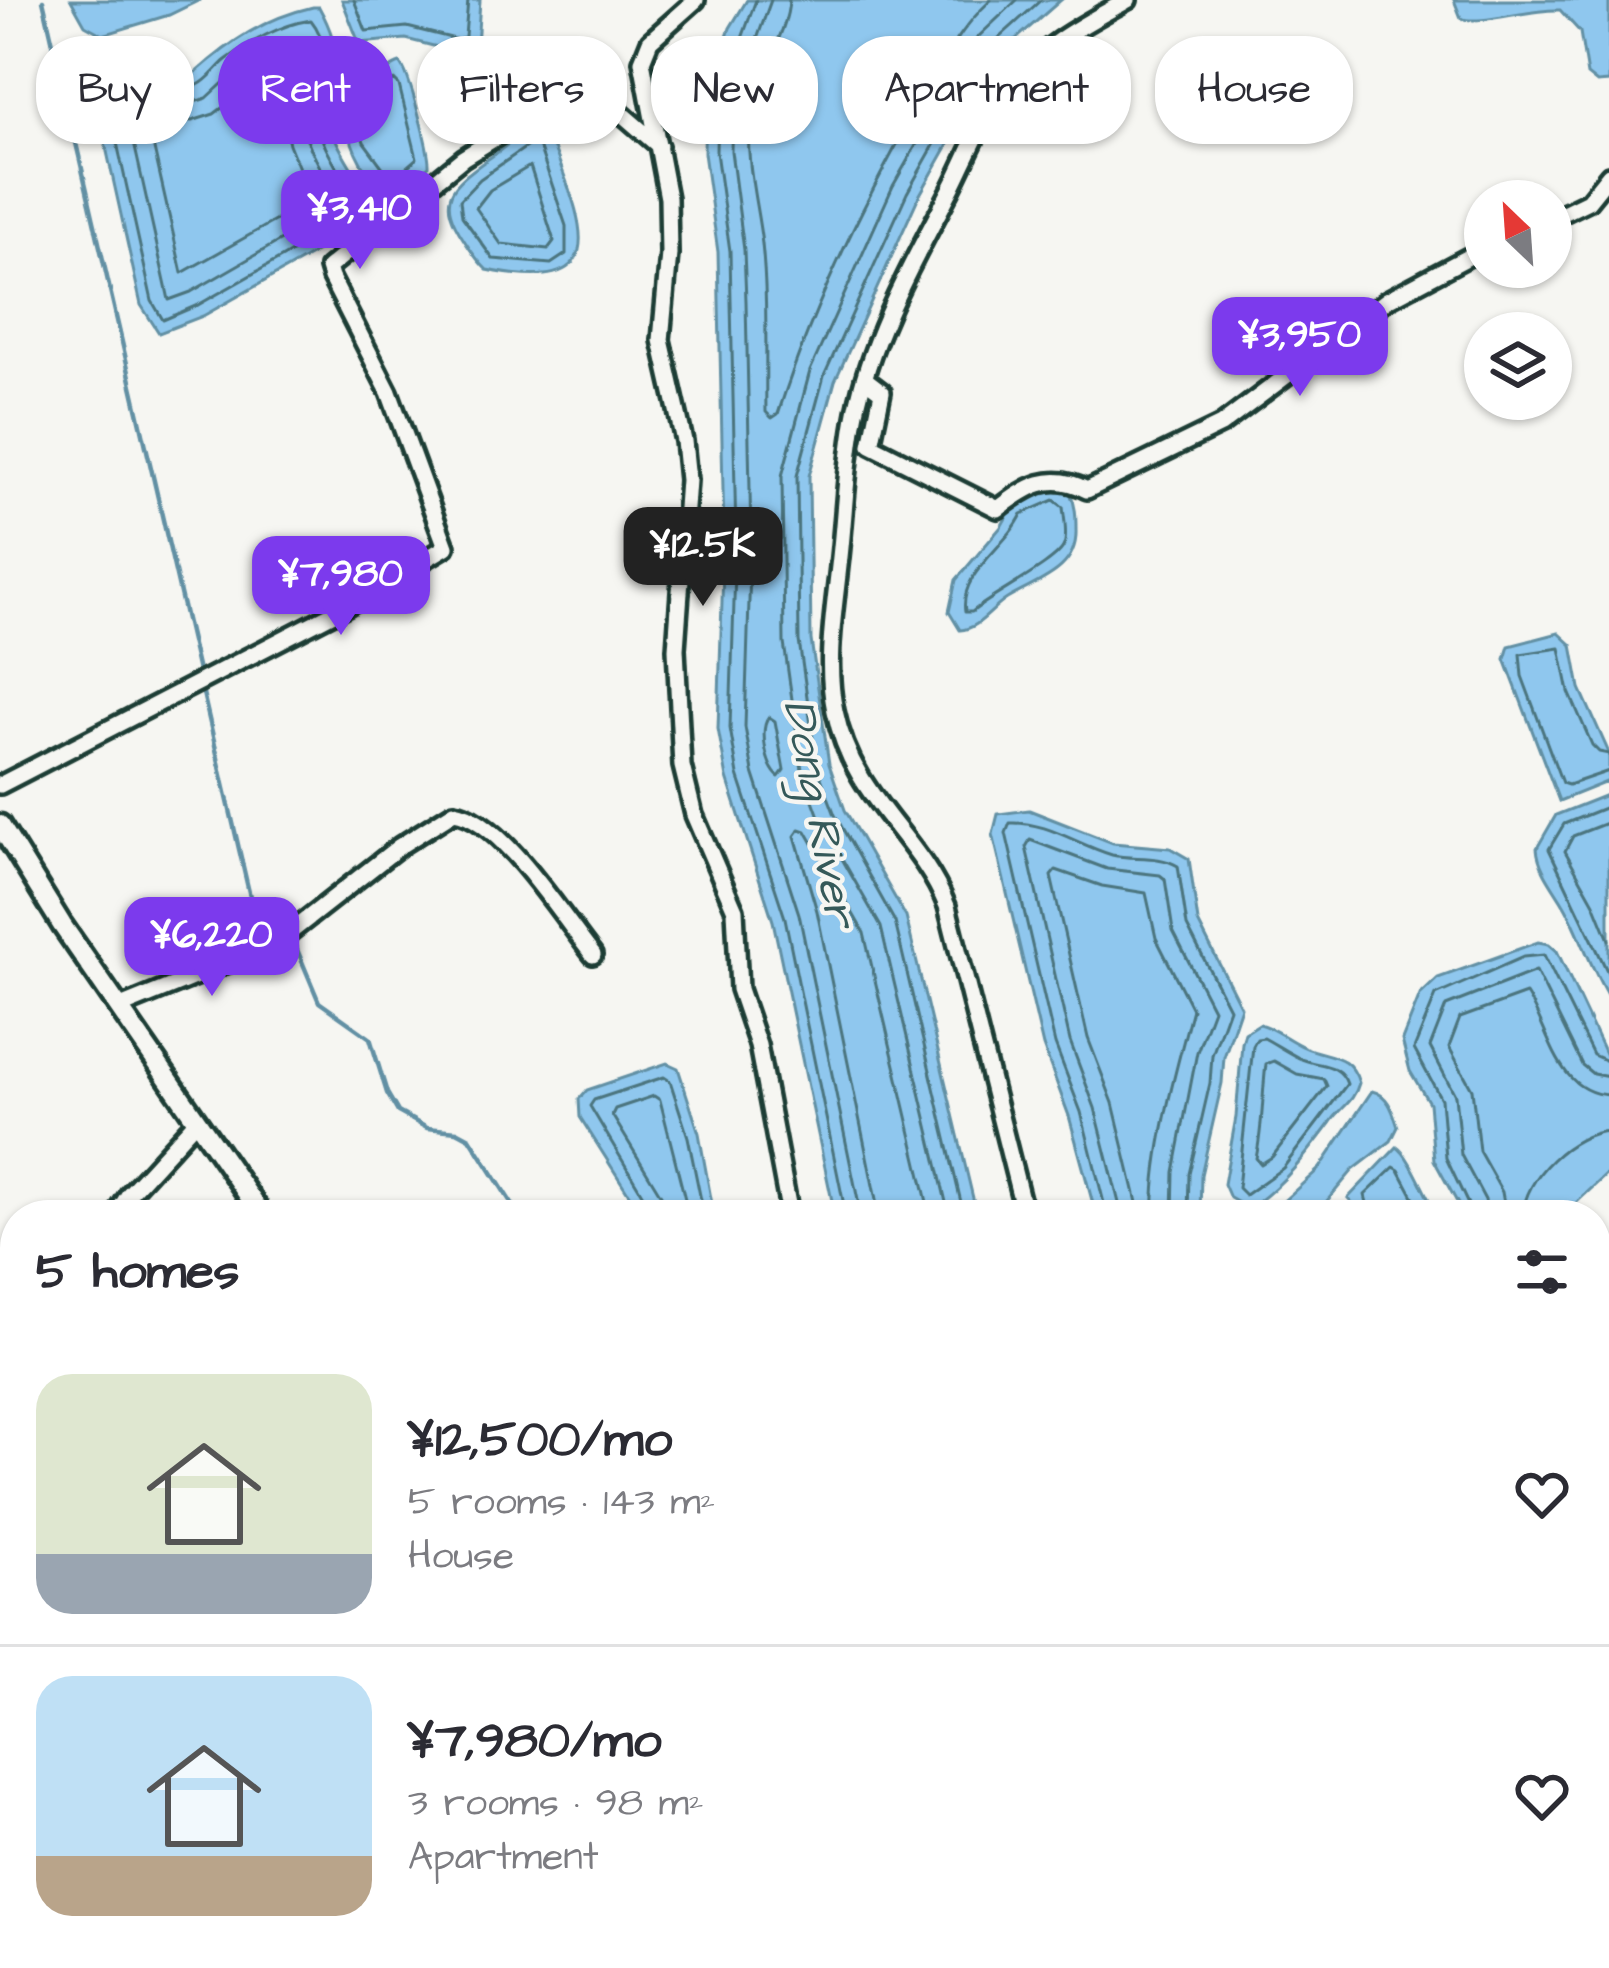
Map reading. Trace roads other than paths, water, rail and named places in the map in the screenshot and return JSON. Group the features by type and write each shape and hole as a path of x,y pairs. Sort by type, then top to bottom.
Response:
{"street":[{"path":"696,0 650,40 643,53 670,226 662,354 688,480 676,649 682,766 694,815 735,910 739,989 758,1045 787,1200"},
{"path":"1021,1200 947,906 864,786 834,709 832,639 854,420 865,379 940,209 1005,89 1040,55 1128,0"},
{"path":"0,784 349,605 446,548 388,392 328,268 463,158 585,82 659,146"},
{"path":"1572,209 1588,201 1609,175"},
{"path":"865,379 882,392 871,446 998,509 1040,482 1062,480 1087,490 1183,447 1221,425 1387,299 1464,259"},
{"path":"118,1008 263,951 428,826 461,812 484,825 531,872 593,955"},
{"path":"0,825 118,1008 251,1200"},
{"path":"127,1200 196,1121"},
{"path":"218,1968 231,1968"}],"water":[{"path":"71,0 200,0 103,35 85,25"},
{"path":"342,0 480,0 478,36 417,36 417,42 356,36"},
{"name":"Dong River","path":"747,0 1061,0 1020,36 842,36 842,144 949,144 918,198 835,381 809,476 811,640 829,764 845,810 906,917 973,1200 832,1200 773,921 727,778 718,729 724,538 718,252 704,144 818,144 818,36 727,36"},
{"path":"1454,0 1609,0 1609,82 1597,83 1587,75 1580,32 1560,10 1469,20 1461,18"},
{"path":"319,7 331,36 244,36 279,17"},
{"path":"218,54 218,144 338,144 370,212 357,229 203,316 159,333 141,305 105,144 194,144 195,73"},
{"path":"400,63 408,81 417,110 417,144 426,144 429,166 395,194 376,183 353,144 393,144 393,67"},
{"path":"509,144 552,144 578,220 580,243 574,261 559,272 530,276 487,270 455,226 449,203 456,185"},
{"path":"1053,488 1070,493 1073,502 1076,530 1070,556 1054,573 960,630 949,612 956,580 1001,527 1014,504"},
{"path":"1559,633 1572,645 1580,688 1609,753 1609,781 1559,801 1505,659 1509,646"},
{"path":"1609,794 1609,998 1542,867 1537,848 1556,815"},
{"path":"1029,810 1113,843 1170,848 1189,859 1198,922 1241,1007 1224,1057 1200,1200 1092,1200 1043,1046 993,834 998,814"},
{"path":"1538,942 1557,951 1609,1062 1609,1172 1579,1200 1456,1200 1434,1160 1429,1103 1410,1071 1402,1040 1420,995 1438,978"},
{"path":"1259,1024 1271,1028 1304,1047 1344,1061 1359,1083 1351,1100 1293,1169 1260,1200 1233,1200 1224,1184 1245,1033"},
{"path":"667,1063 678,1068 699,1133 711,1200 633,1200 580,1117 579,1099 587,1090"},
{"path":"1372,1091 1378,1093 1398,1127 1391,1141 1353,1170 1328,1200 1285,1200 1320,1168"},
{"path":"1397,1147 1430,1200 1350,1200"}],"waterway":[{"path":"43,0 251,901 262,920 296,947 319,1002 370,1038 398,1112 427,1128 457,1131 470,1138 509,1200"}]}
